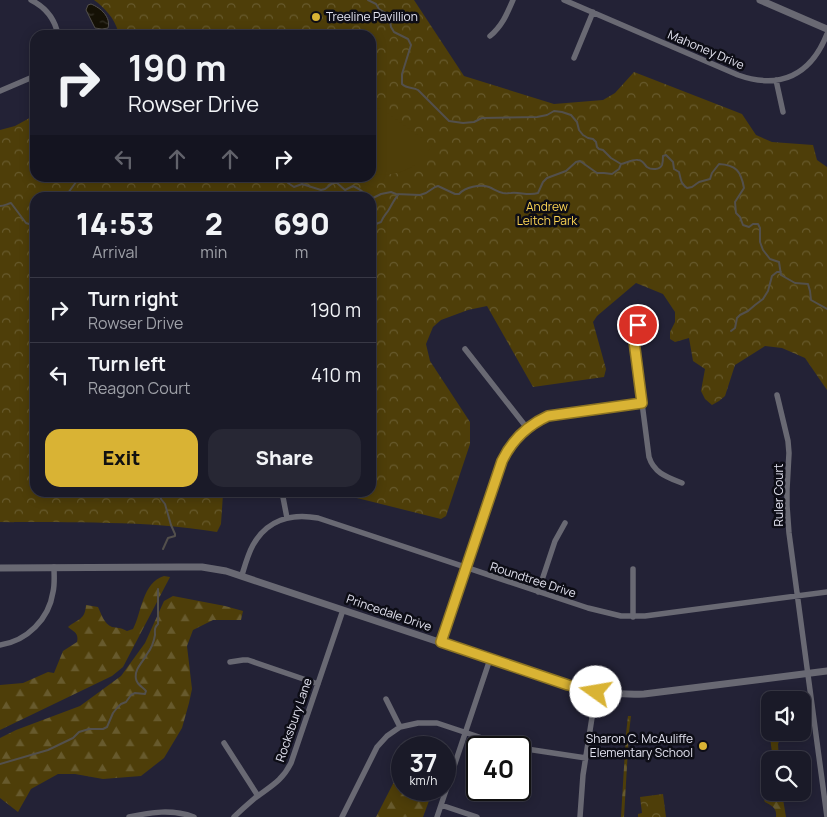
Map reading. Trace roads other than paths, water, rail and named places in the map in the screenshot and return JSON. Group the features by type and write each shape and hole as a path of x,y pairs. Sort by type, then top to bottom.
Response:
{"street":[{"path":"31,0 47,12 57,30"},
{"path":"490,36 504,21 513,0"},
{"name":"Mahoney Drive","path":"564,0 738,75 762,81 776,80 794,75 809,64 820,50 827,34"},
{"path":"760,0 827,28"},
{"path":"574,58 593,12"},
{"path":"0,91 30,78"},
{"path":"776,80 784,112"},
{"path":"638,325 634,341 651,461 662,475 682,483"},
{"path":"465,349 527,428"},
{"name":"Ruler Court","path":"776,395 788,441 787,506 789,533 827,817"},
{"path":"441,642 502,461 512,443 527,428 553,415 642,403"},
{"path":"283,497 288,518"},
{"name":"Roundtree Drive","path":"242,575 250,551 260,535 276,522 301,516 318,518 607,614 634,617 692,611 827,592"},
{"path":"538,592 555,542 565,523"},
{"path":"0,645 25,636 43,618 53,592 54,567"},
{"name":"Princedale Drive","path":"0,568 202,567 226,571 568,685 596,692 644,694 827,671"},
{"path":"633,569 634,617"},
{"name":"Rocksbury Lane","path":"234,817 278,782 288,769 344,610"},
{"path":"437,817 490,659"},
{"path":"230,662 248,660 318,684"},
{"path":"580,817 586,758 596,692"},
{"path":"386,698 400,728"},
{"path":"342,817 377,747 400,728 428,722 441,724 477,736"},
{"path":"224,743 258,796"},
{"path":"531,750 586,758"},
{"path":"441,805 477,817"},
{"path":"129,817 151,812 169,812 194,817"}],"water":[{"path":"91,4 107,17 108,28 95,28 86,10 88,5"}],"waterway":[{"path":"368,0 389,15 394,32 408,39 411,45 402,74 402,84 418,90 449,121 463,123 474,122 482,118 537,117 554,111 562,112 571,115 577,122 579,130 583,135 593,139 599,149 621,164"},
{"path":"376,196 391,192 420,195 438,186 455,194 459,194 469,188 481,186 503,193 538,193 547,178 566,171 576,162 580,161 597,173 612,174 619,169 621,164 634,160 643,162 649,168 657,169 661,167 663,156 666,155 673,162 674,169 679,172 682,183 687,188 710,179 719,164 730,166 737,170 743,182 744,188 735,202 736,213 743,225 749,227 753,224 758,224 763,250 770,259 779,262 781,275 795,283 808,284 811,300 827,309"},
{"path":"69,192 76,182"},
{"path":"288,182 294,187 302,184 321,190 333,183 337,183 345,190 353,186 363,192"},
{"path":"376,224 381,222 399,194"},
{"path":"0,206 11,203 26,223 30,224"},
{"path":"731,331 735,328 737,318 763,299 768,291 772,276 777,272 781,272"},
{"path":"160,497 165,504 175,534 175,536 168,538 163,549"},
{"path":"0,764 48,750 73,738 79,732 89,729 103,729 107,727 117,708 126,702 131,695 135,693 145,694 146,691 138,683 136,675 152,645 155,628 158,624 158,589"}],"place":[{"name":"Treeline Pavillion","path":"316,17"},
{"name":"Sharon C. McAuliffe Elementary School","path":"703,746"}],"park label":[{"name":"Andrew Leitch Park","path":"547,214"}]}
